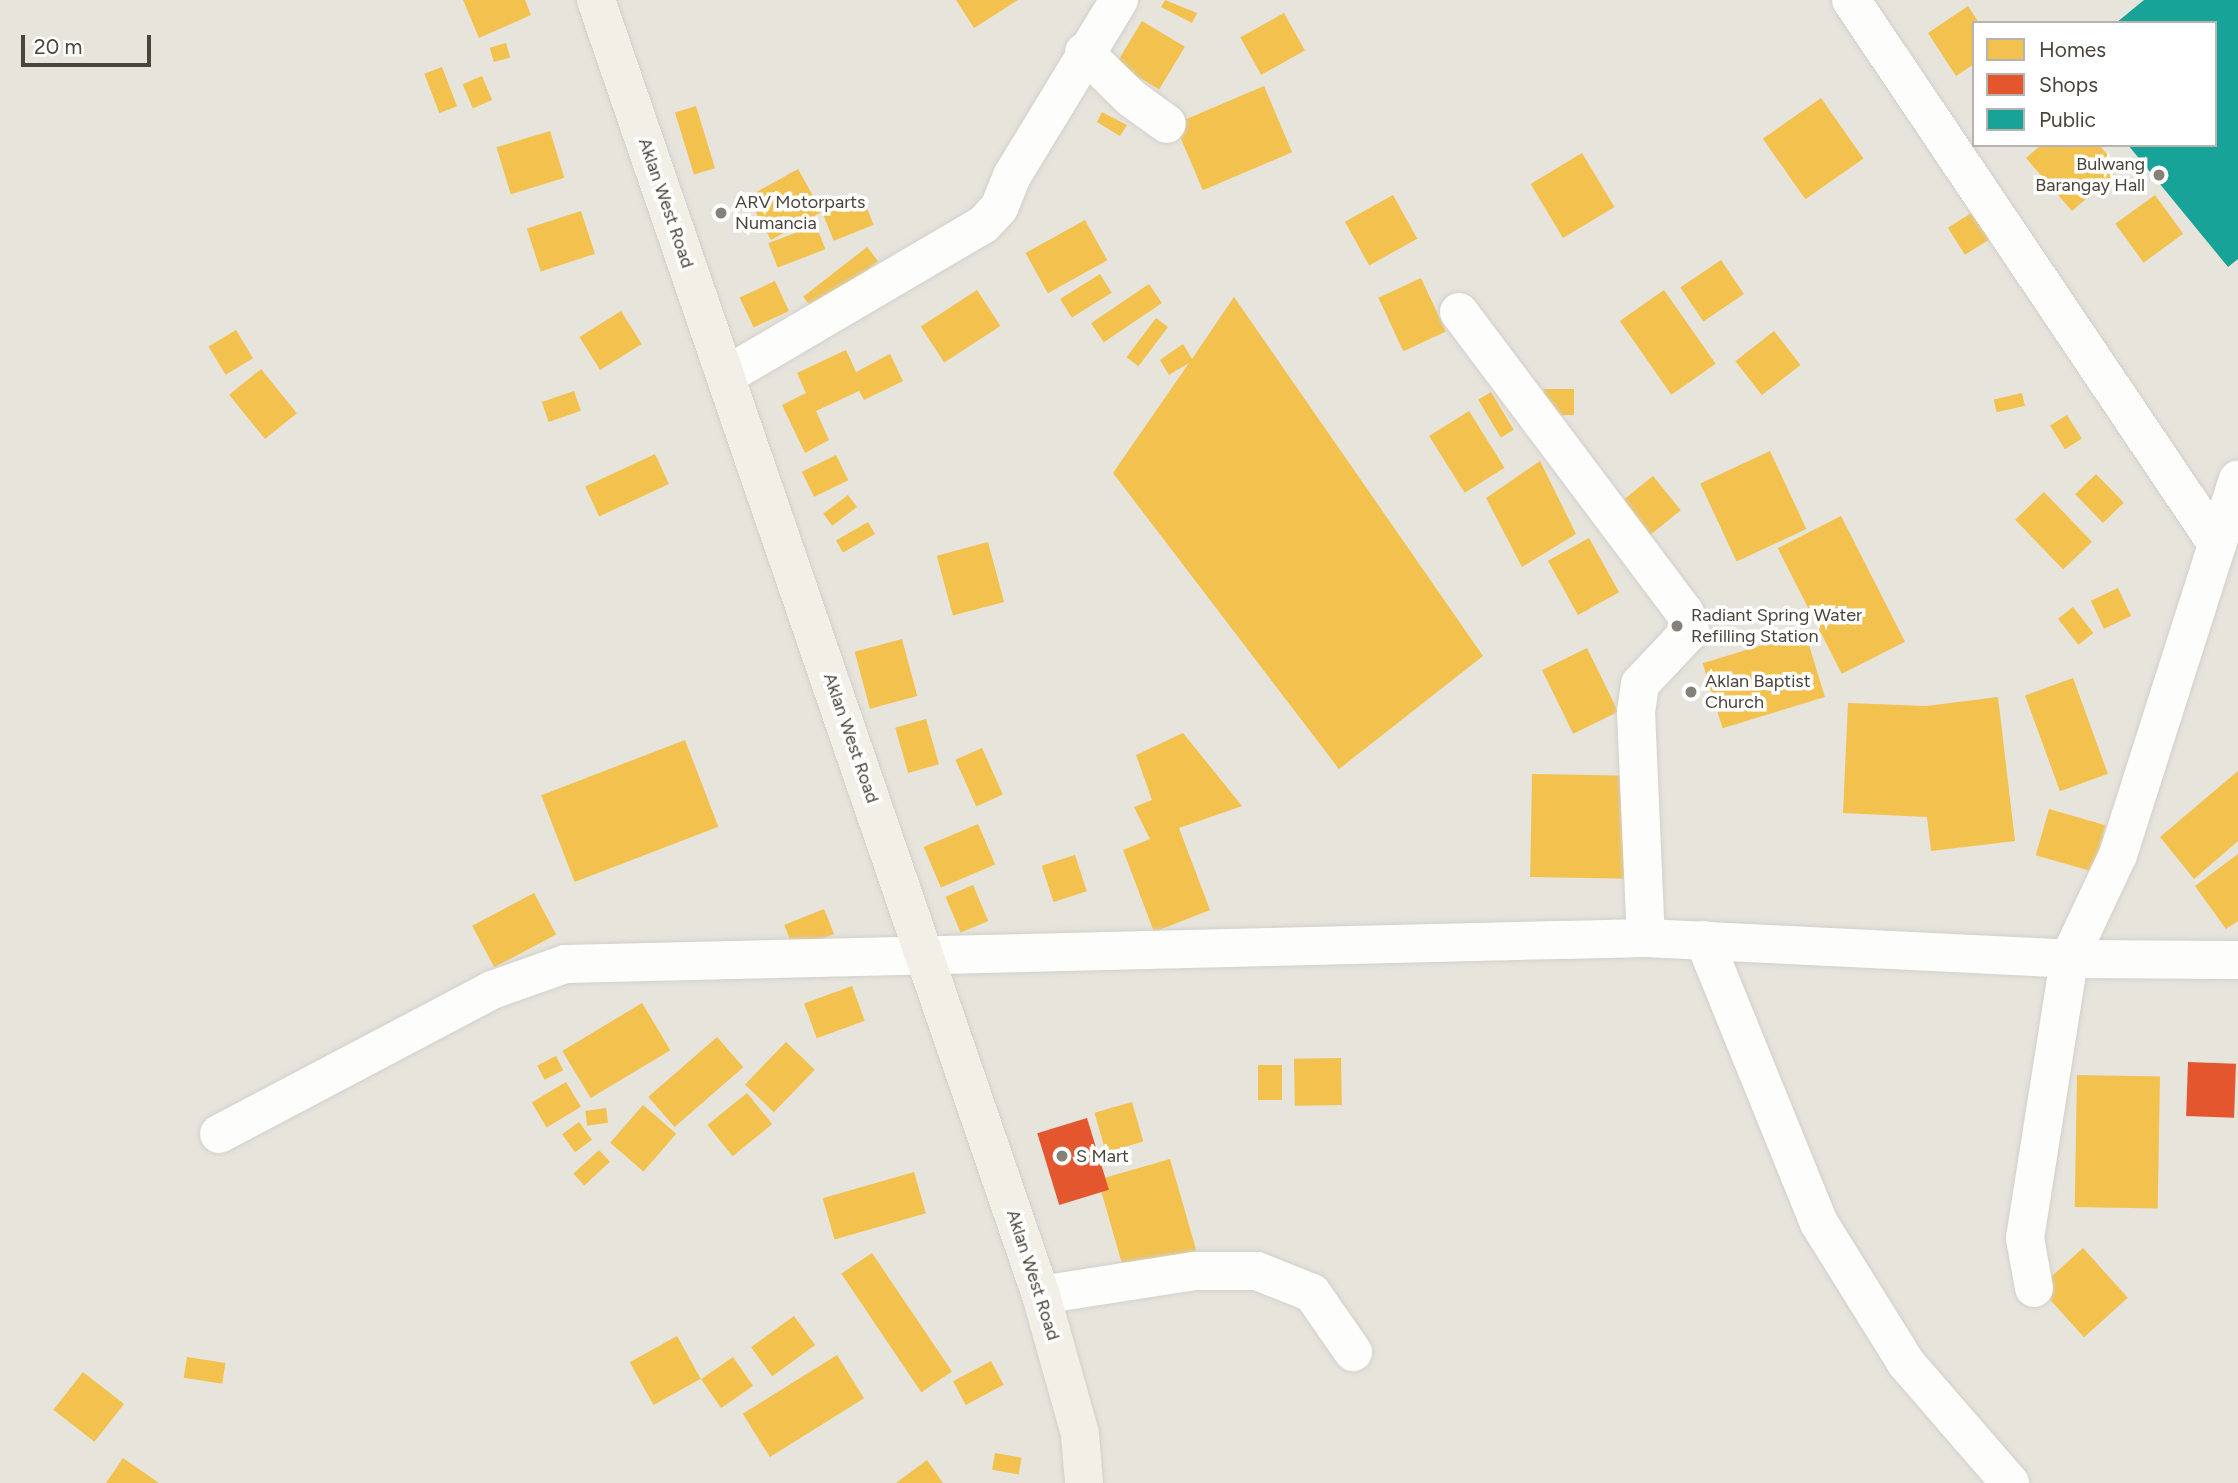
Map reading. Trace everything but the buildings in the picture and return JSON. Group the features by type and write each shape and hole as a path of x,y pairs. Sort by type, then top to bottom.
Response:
{"main road":[{"name":"Aklan West Road","path":"596,0 1041,1295 1080,1434 1084,1483"}],"street":[{"path":"726,376 983,225 999,208 1012,176 1084,52 1119,0"},
{"path":"1851,0 2217,544"},
{"path":"1084,52 1131,98 1167,124"},
{"path":"1459,312 1685,613 1690,631 1640,684 1637,703 1646,938"},
{"path":"2034,1288 2025,1238 2069,959 2118,855 2238,480"},
{"path":"219,1134 492,990 565,964 1646,938 2069,959 2238,960"},
{"path":"1704,940 1819,1223 1906,1363 2010,1483"},
{"path":"1041,1295 1195,1271 1257,1271 1312,1293 1353,1352"}],"shaded area":[{"path":"0,0 2238,0 2238,1483 0,1483"}],"place":[{"name":"Bulwang Barangay Hall","path":"2159,175"},
{"name":"ARV Motorparts Numancia","path":"721,213"},
{"name":"Radiant Spring Water Refilling Station","path":"1677,626"},
{"name":"Aklan Baptist Church","path":"1691,692"},
{"name":"S Mart","path":"1062,1156"}]}
